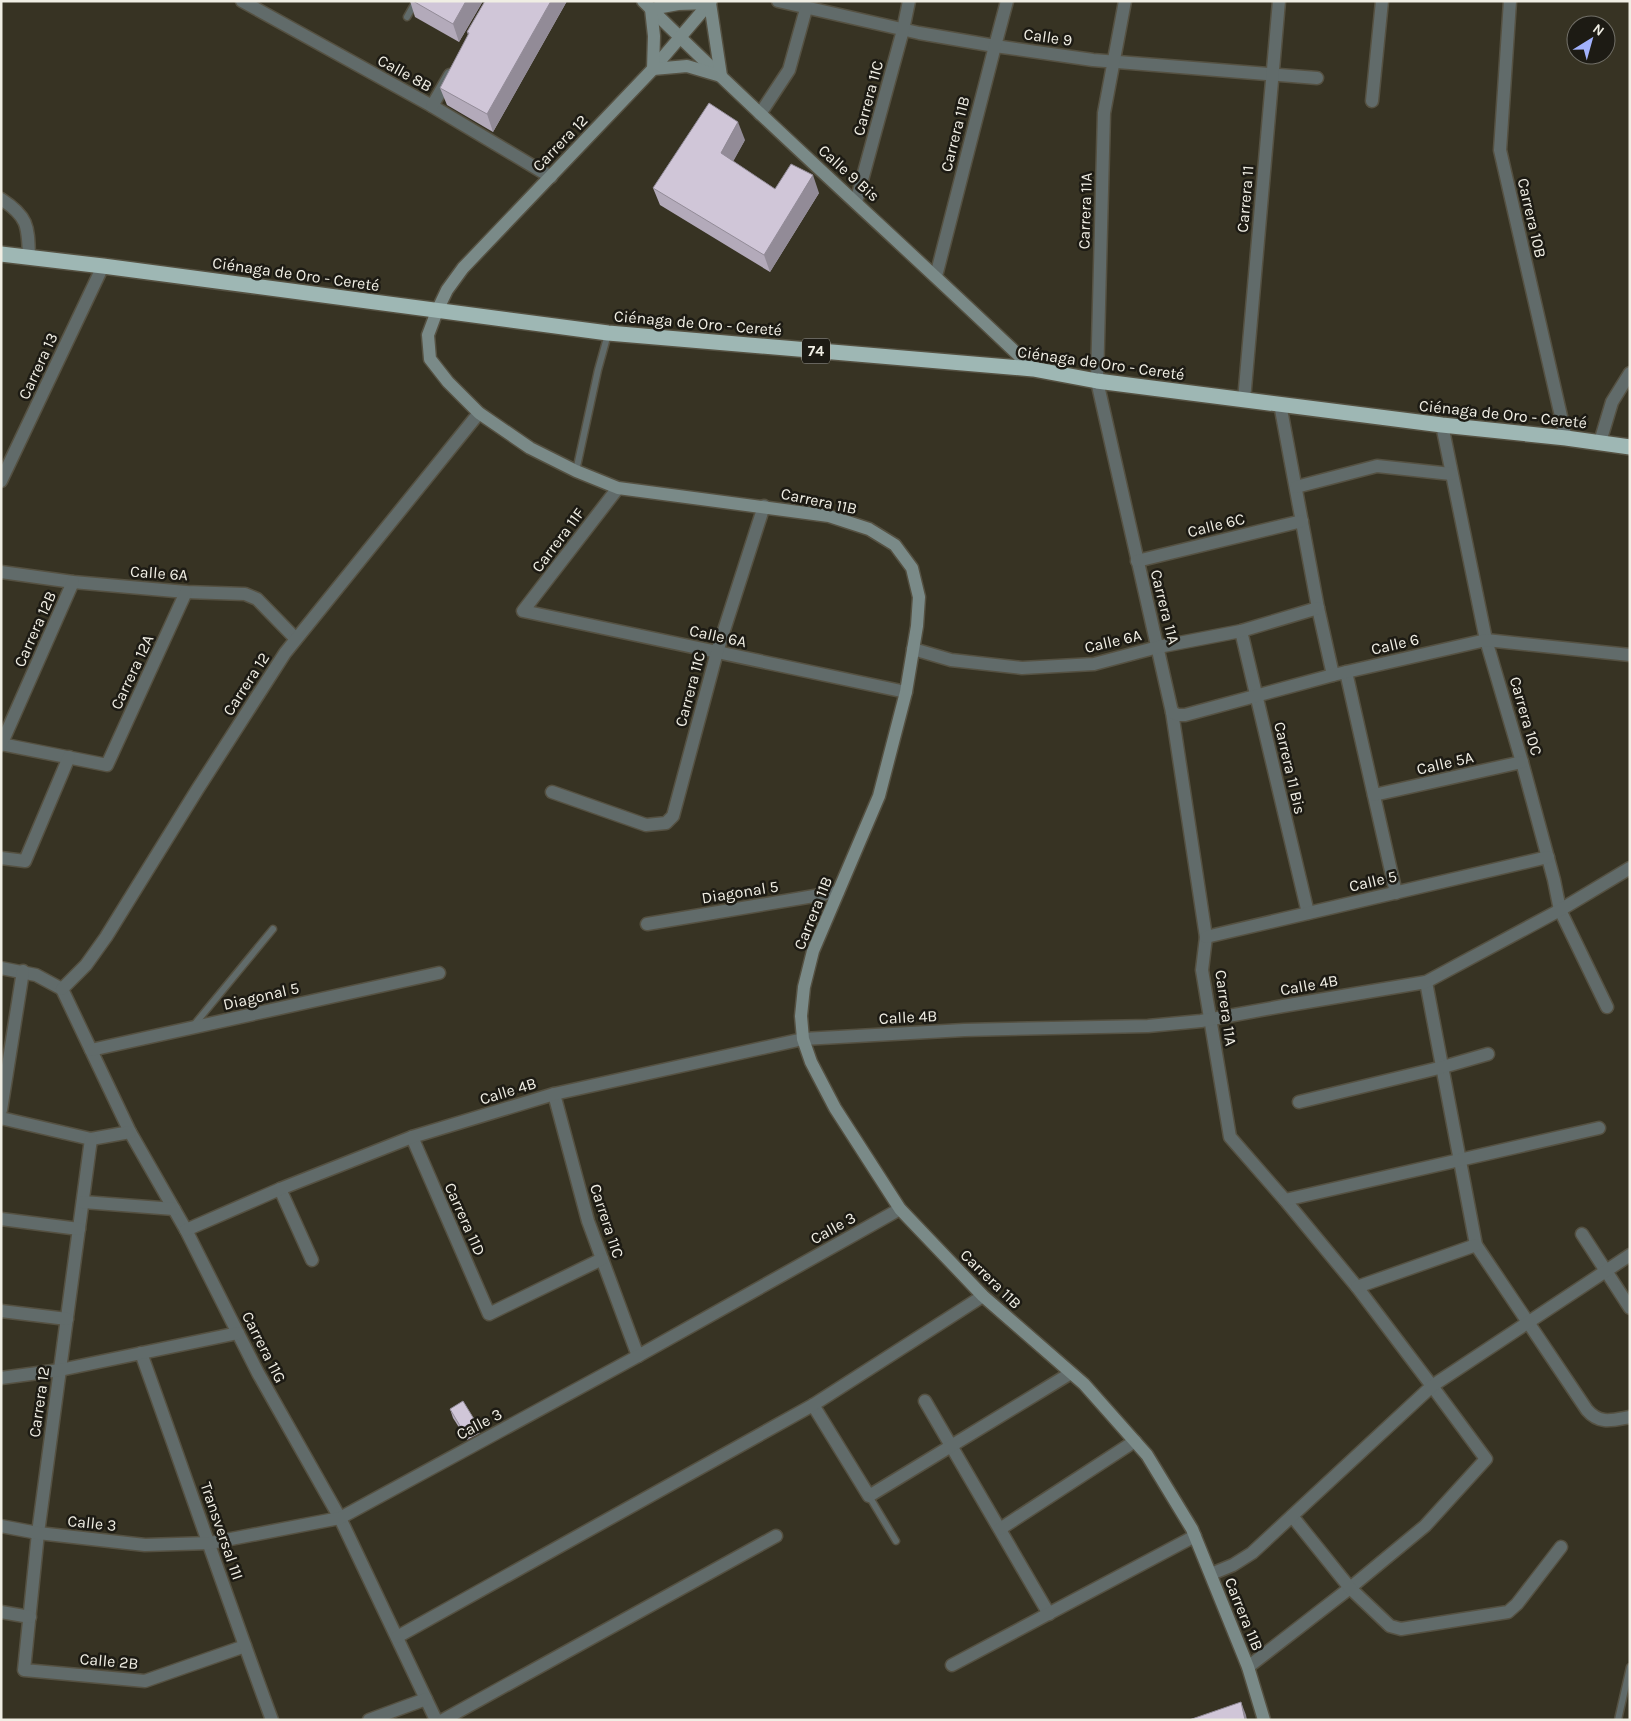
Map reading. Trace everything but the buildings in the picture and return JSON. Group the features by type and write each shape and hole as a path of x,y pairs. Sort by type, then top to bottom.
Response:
{"highway":[{"name":"Ciénaga de Oro - Cereté","path":"1,254 608,333 1033,369 1097,382 1630,447"}],"street":[{"name":"Calle 8B","path":"242,1 432,106 551,177"},
{"name":"Calle 9","path":"778,1 903,30 995,46 1115,61 1316,78"},
{"name":"Carrera 11C","path":"856,202 903,30 909,1"},
{"name":"Carrera 11B","path":"936,276 1008,1"},
{"name":"Carrera 11A","path":"1125,1 1104,113 1097,382 1172,712 1206,937 1202,970 1230,1137 1357,1287 1486,1459 1425,1526 1350,1588"},
{"name":"Carrera 11","path":"1244,400 1279,1"},
{"path":"1372,101 1382,1"},
{"name":"Carrera 10B","path":"1510,1 1500,150 1566,438"},
{"path":"711,2 720,76 687,66 654,69 654,36 647,5 711,2"},
{"name":"Carrera 12","path":"436,311 447,290 463,268 654,69 711,2"},
{"name":"Calle 9 Bis","path":"647,5 760,114 936,276 1033,369"},
{"path":"760,114 789,70 806,9"},
{"path":"432,106 455,66"},
{"path":"1,199 16,208 23,218 28,234 30,258"},
{"name":"Carrera 13","path":"1,481 103,266"},
{"name":"Carrera 11B","path":"436,311 428,335 430,359 448,382 479,413 530,448 576,471 618,488 829,516 869,529 895,545 912,568 919,597 906,692 878,796 813,951 804,987 802,1016 804,1039 812,1062 835,1108 900,1209 983,1296 1084,1384 1148,1455 1195,1536 1248,1667 1264,1720"},
{"path":"1600,442 1612,402 1630,373"},
{"path":"1280,404 1318,608 1374,796 1396,893"},
{"name":"Carrera 12","path":"62,989 86,965 106,937 285,653 479,413"},
{"name":"Carrera 10C","path":"1442,425 1486,640 1522,762 1548,857 1560,910 1607,1007"},
{"path":"1296,487 1377,466 1451,474"},
{"name":"Carrera 11F","path":"523,611 618,488"},
{"name":"Carrera 11C","path":"552,792 646,825 666,823 673,816 718,652 764,506"},
{"name":"Calle 6C","path":"1137,561 1302,521"},
{"name":"Calle 6A","path":"1,572 73,582 186,592 245,594 257,599 296,640"},
{"name":"Carrera 12B","path":"1,744 73,582"},
{"name":"Carrera 12A","path":"69,757 107,765 186,592"},
{"name":"Calle 6A","path":"913,649 951,660 1022,668 1094,664 1158,647 1241,631 1318,608"},
{"name":"Calle 6A","path":"523,611 906,692"},
{"name":"Carrera 11 Bis","path":"1241,631 1308,913"},
{"name":"Calle 6","path":"1172,712 1178,715 1185,715 1339,674 1486,640 1630,655"},
{"path":"1,744 69,757 25,861 1,858"},
{"name":"Calle 5A","path":"1374,796 1522,762"},
{"name":"Calle 5","path":"1206,937 1548,857"},
{"name":"Calle 4B","path":"186,1230 280,1189 412,1137 554,1094 804,1039 964,1030 1148,1026 1210,1020 1426,982 1560,910 1630,868"},
{"name":"Diagonal 5","path":"647,924 838,892"},
{"path":"1,968 24,971 36,975 62,989"},
{"path":"1,1110 24,971"},
{"name":"Diagonal 5","path":"91,1050 439,973"},
{"path":"1426,982 1476,1245 1593,1418 1612,1420 1630,1417"},
{"name":"Carrera 11G","path":"62,989 130,1132 186,1230 258,1373 340,1518 436,1720"},
{"path":"1299,1102 1443,1067 1488,1054"},
{"name":"Carrera 11C","path":"554,1094 588,1221 638,1356"},
{"path":"1,1118 91,1139 130,1132"},
{"path":"1285,1200 1599,1128"},
{"name":"Carrera 11D","path":"412,1137 489,1314 602,1259"},
{"name":"Carrera 12","path":"24,1670 38,1533 91,1139"},
{"path":"280,1189 312,1260"},
{"path":"82,1202 174,1209"},
{"name":"Calle 3","path":"1,1526 38,1533 145,1545 210,1543 340,1518 638,1356 900,1209"},
{"path":"1,1219 79,1229"},
{"path":"1582,1234 1630,1308"},
{"path":"1357,1287 1476,1245"},
{"path":"1211,1574 1233,1565 1252,1553 1432,1386 1528,1321 1630,1256"},
{"path":"397,1637 813,1405 983,1296"},
{"path":"1,1310 67,1319"},
{"path":"1,1378 60,1370 238,1333"},
{"name":"Transversal 11I","path":"141,1353 272,1720"},
{"path":"813,1405 869,1496 1071,1373"},
{"path":"925,1401 1049,1614"},
{"path":"1000,1529 1135,1441"},
{"path":"1292,1516 1350,1588 1390,1626 1401,1630 1508,1612 1517,1604 1561,1547"},
{"path":"443,1720 776,1536"},
{"path":"952,1665 1195,1536"},
{"path":"1248,1667 1350,1588"},
{"path":"1,1612 30,1617"},
{"name":"Calle 2B","path":"24,1670 145,1681 245,1646"},
{"path":"368,1720 426,1699"}],"lane":[{"path":"407,17 416,1"},
{"path":"576,471 608,333"},
{"path":"192,1028 272,929"},
{"path":"869,1496 896,1541"},
{"path":"1618,1720 1630,1667"}]}
